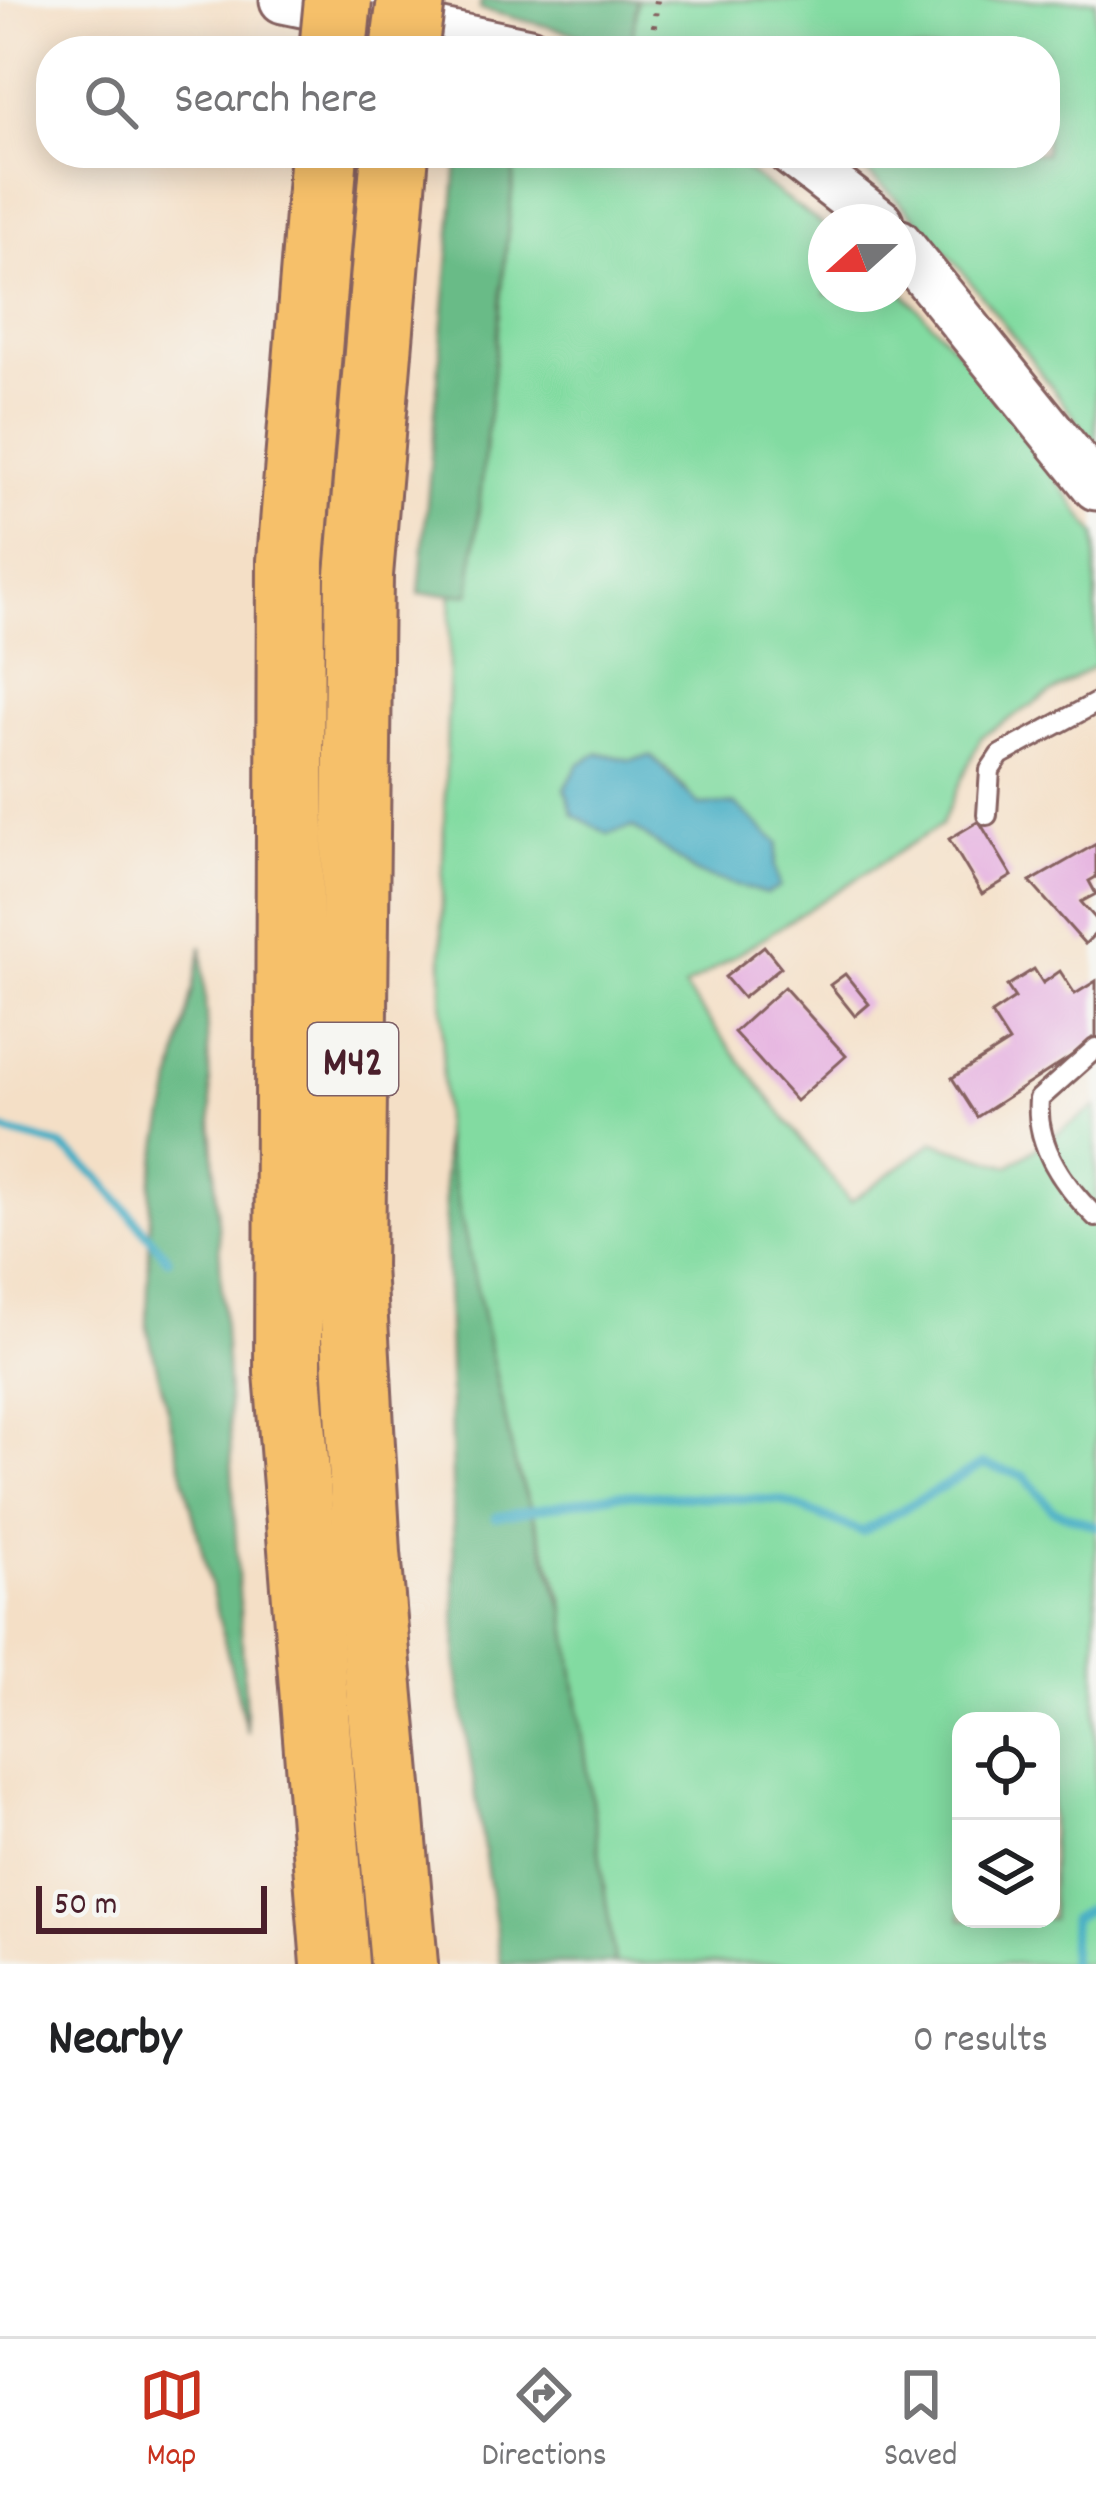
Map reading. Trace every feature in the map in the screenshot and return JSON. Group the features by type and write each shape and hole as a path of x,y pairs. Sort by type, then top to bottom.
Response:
{"highway":[{"path":"334,36 338,0"},
{"path":"406,36 411,0"},
{"name":"M42","path":"323,168 290,561 288,1372 335,1964"},
{"name":"M42","path":"394,168 359,575 351,1266 369,1576 404,1964"}],"street":[{"path":"283,0 457,36"},
{"path":"810,168 857,204"},
{"path":"916,264 1096,487"}],"lane":[{"path":"987,815 989,770 1000,755 1096,703"},
{"path":"1096,1048 1039,1099 1037,1124 1054,1166 1096,1217"}],"path":[{"path":"653,36 657,0"}],"green space":[{"path":"481,0 637,0 632,36 585,36 480,9"},
{"path":"637,0 1096,0 1096,445 916,220 916,204 901,204 860,168 1060,168 1060,36 632,36"},
{"path":"457,168 514,168 470,594 419,594"},
{"path":"514,168 742,168 808,214 808,312 916,312 916,306 984,379 1096,535 1096,665 981,737 941,825 684,988 850,1202 934,1142 1009,1166 1096,1107 1096,1964 615,1964 563,1598 515,1464 443,1135 442,894 451,594 470,593","holes":["600,753 630,760 651,756 695,806 696,873 633,826"]},
{"path":"202,946 247,1733 147,1327 151,1183"},
{"path":"443,1135 515,1464 565,1612 615,1964 501,1964 457,1670"}],"water":[{"path":"599,753 630,760 651,756 699,805 735,804 778,843 775,866 780,887 766,894 696,873 633,827 608,834 573,814 565,789 579,764"}],"building":[{"path":"979,821 1012,876 982,894 949,839"},
{"path":"1096,844 1096,877 1089,881 1096,894 1081,902 1096,919 1096,933 1085,944 1030,882"},
{"path":"764,946 781,967 743,998 725,977"},
{"path":"1034,969 1043,983 1060,971 1075,994 1096,981 1096,1040 977,1117 952,1078 1009,1042 991,1014 1015,998 1007,986"},
{"path":"845,974 869,1004 855,1016 830,985"},
{"path":"784,987 846,1056 796,1101 734,1032"}],"waterway":[{"path":"0,1130 61,1146 98,1176 168,1259"},
{"path":"496,1517 617,1494 781,1500 862,1532 983,1464 1024,1476 1053,1510 1096,1526"},
{"path":"1071,1964 1072,1919 1096,1905"}]}
